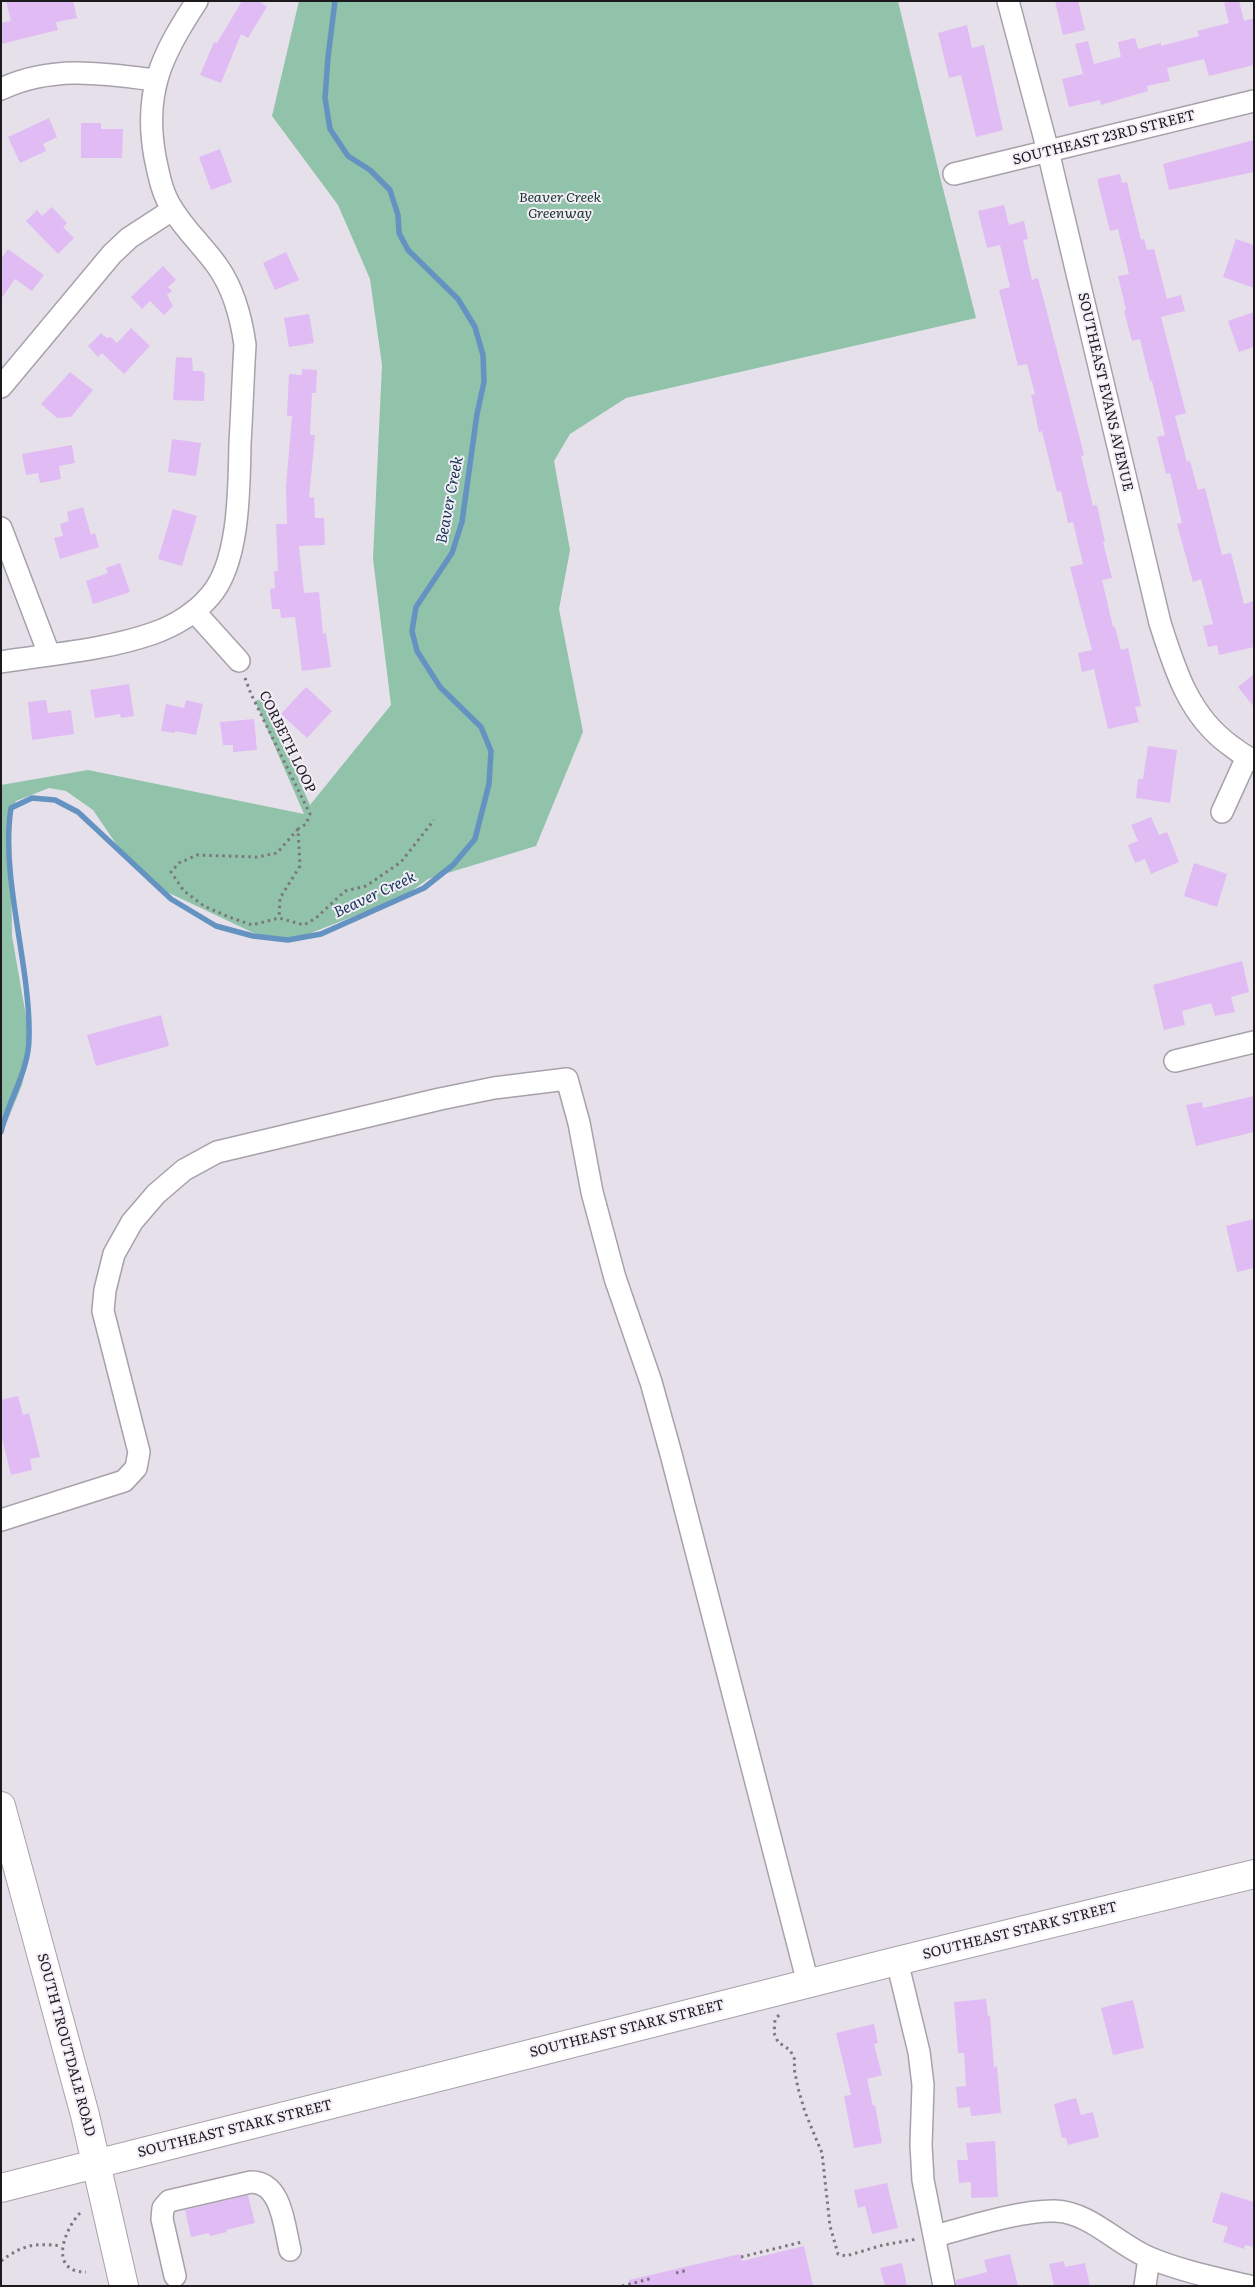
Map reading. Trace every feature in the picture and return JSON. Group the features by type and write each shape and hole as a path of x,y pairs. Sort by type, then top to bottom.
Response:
{"main road":[{"name":"SOUTH TROUTDALE ROAD","path":"1,1806 38,1938 96,2164 124,2286"},
{"name":"SOUTHEAST STARK STREET","path":"1,2188 897,1961 1254,1874"}],"street":[{"path":"1,662 137,639 172,625 194,611 211,596 222,576 230,552 238,513 245,345 236,303 228,284 218,266 172,210 163,193 151,137 150,118 155,80 171,41 197,1"},
{"name":"SOUTHEAST EVANS AVENUE","path":"1008,1 1048,151 1160,623 1173,665 1198,715 1216,736 1250,759 1222,812"},
{"path":"1,89 49,74 81,71 155,80"},
{"name":"SOUTHEAST 23RD STREET","path":"954,174 1254,101"},
{"path":"1,387 112,254 129,238 172,210"},
{"path":"1,528 49,654"},
{"path":"194,611 239,661"},
{"path":"1175,1062 1254,1042"},
{"path":"1,1520 124,1481 136,1468 139,1452 103,1312 104,1290 114,1254 132,1222 156,1194 184,1170 217,1152 277,1137 494,1088 567,1079 579,1123 592,1192 618,1286 651,1382 671,1454 808,1984"},
{"path":"897,1961 919,2052 923,2085 920,2145 923,2180 944,2286"},
{"path":"175,2276 162,2219 163,2208 169,2201 251,2182 260,2182 268,2186 276,2195 290,2250"},
{"path":"935,2236 1034,2212 1056,2211 1077,2215 1149,2258 1182,2269 1249,2286"},
{"path":"1145,2286 1149,2258"}],"path":[{"name":"CORBETH LOOP","path":"239,661 251,694 310,814 306,824 298,829 276,853 257,857 197,855 179,863 171,872 184,891 204,906 229,917 252,925 279,918"},
{"path":"298,829 300,866 280,898 279,918 304,925 316,918 345,891 366,886 401,862 434,820"},
{"path":"781,2012 775,2020 774,2033 778,2042 790,2050 795,2060 794,2068 798,2088 805,2112 822,2153 830,2226 838,2254 846,2256 883,2245 935,2236"},
{"path":"80,2212 74,2220 62,2246 66,2265 76,2272 86,2272"},
{"path":"741,2256 802,2242"},
{"path":"1,2261 18,2249 32,2244 62,2246"},
{"path":"676,2272 688,2270"},
{"path":"622,2286 653,2278"}],"green space":[{"name":"Beaver Creek Greenway","path":"299,1 898,1 976,318 626,398 570,434 554,461 570,550 559,609 583,732 536,846 428,879 403,897 298,938 260,936 167,892 123,854 93,810 66,791 49,788 16,801 10,814 12,936 31,1045 22,1085 1,1136 1,785 88,770 304,814 255,701 263,698 310,805 391,705 373,559 382,365 370,279 338,205 272,116"}],"building":[{"path":"6,1 73,1 77,18 56,22 58,30 1,44 1,23 11,21"},
{"path":"242,1 259,1 267,7 248,38 241,34 221,83 200,75 214,42 217,43"},
{"path":"1055,1 1078,1 1085,30 1063,35"},
{"path":"1239,1 1244,21 1254,18 1254,65 1209,76 1204,59 1167,68 1170,81 1147,86 1148,91 1101,105 1100,100 1069,107 1062,79 1083,74 1075,44 1088,41 1094,64 1121,57 1118,42 1135,38 1138,49 1161,43 1161,46 1199,36 1197,31 1229,23 1224,3"},
{"path":"967,25 972,48 984,45 1003,130 976,137 961,75 949,78 938,33"},
{"path":"49,118 57,137 43,144 46,151 20,163 8,137"},
{"path":"81,123 101,123 101,129 123,129 122,158 81,158"},
{"path":"1254,140 1254,172 1169,190 1163,164"},
{"path":"220,149 232,182 211,190 199,157"},
{"path":"1120,174 1122,183 1127,182 1141,240 1144,239 1147,250 1154,249 1167,299 1181,295 1185,311 1161,317 1186,413 1175,416 1187,462 1190,461 1198,490 1205,488 1222,555 1231,553 1244,604 1254,601 1254,647 1219,655 1217,645 1208,647 1203,626 1213,624 1201,579 1193,582 1177,524 1182,523 1170,473 1166,474 1157,437 1165,435 1152,381 1150,381 1140,339 1132,341 1124,311 1126,310 1118,276 1129,274 1118,229 1110,231 1097,179"},
{"path":"1004,205 1009,225 1024,221 1028,239 1023,240 1032,280 1038,278 1084,455 1081,456 1093,506 1097,505 1105,542 1103,542 1112,578 1102,580 1113,627 1115,627 1121,650 1128,648 1141,706 1135,707 1139,722 1108,729 1094,669 1082,672 1078,653 1092,650 1070,567 1083,564 1073,522 1068,523 1061,491 1057,492 1042,431 1039,432 1031,395 1035,394 1027,364 1018,366 999,290 1010,287 1000,245 987,248 978,211"},
{"path":"52,207 67,223 63,227 74,238 58,254 26,221 37,210 42,216"},
{"path":"1236,239 1254,245 1254,288 1223,277"},
{"path":"8,249 44,275 32,291 15,279 1,299 1,259"},
{"path":"286,252 299,280 275,290 263,263"},
{"path":"163,266 176,280 168,287 172,291 167,295 173,306 164,315 150,301 142,309 131,297"},
{"path":"1254,312 1254,347 1239,352 1228,321"},
{"path":"309,314 314,343 289,347 284,318"},
{"path":"131,328 150,346 124,374 102,353 98,357 88,346 101,333 107,338 111,337 117,343"},
{"path":"176,357 192,358 193,371 203,371 205,373 204,401 173,400"},
{"path":"302,369 317,370 316,393 312,393 310,435 315,435 309,498 314,497 315,518 324,518 325,545 299,546 304,593 319,592 323,634 326,633 331,667 302,671 295,617 281,618 280,609 272,609 270,589 275,588 274,571 278,571 276,524 287,524 286,487 292,416 287,416 289,374 302,375"},
{"path":"70,372 93,390 71,417 57,418 41,404"},
{"path":"172,439 201,443 196,476 168,472"},
{"path":"72,445 75,463 59,466 61,479 40,483 38,473 26,475 22,454"},
{"path":"83,507 91,535 95,533 99,547 60,559 54,538 63,536 60,524 69,521 67,512"},
{"path":"173,509 197,516 182,566 158,559"},
{"path":"120,563 130,592 93,604 86,581 108,573 106,568"},
{"path":"1254,674 1254,707 1238,687"},
{"path":"129,684 134,716 121,718 120,714 95,718 90,690"},
{"path":"306,687 332,711 307,738 281,714"},
{"path":"46,700 48,713 71,710 74,734 32,740 28,702"},
{"path":"186,700 203,704 196,735 175,731 175,733 161,731 166,704 184,708"},
{"path":"254,719 257,750 233,752 233,745 223,745 220,722"},
{"path":"1148,746 1177,750 1170,803 1136,798 1138,779 1143,779"},
{"path":"1151,817 1159,835 1167,832 1179,862 1151,874 1145,859 1135,863 1128,845 1138,841 1131,825"},
{"path":"1194,863 1227,874 1217,907 1184,896"},
{"path":"1242,961 1249,992 1231,997 1235,1012 1215,1016 1211,1003 1182,1011 1185,1025 1164,1030 1153,985"},
{"path":"161,1015 169,1046 96,1066 87,1035"},
{"path":"1254,1096 1254,1132 1196,1146 1186,1105 1202,1102 1203,1108"},
{"path":"1254,1219 1254,1268 1237,1272 1226,1226"},
{"path":"18,1396 23,1415 29,1413 40,1457 30,1459 32,1470 11,1475 1,1434 1,1400"},
{"path":"986,1999 988,2016 990,2016 994,2067 997,2066 1001,2113 971,2116 970,2107 958,2108 956,2087 966,2086 964,2053 958,2053 954,2002"},
{"path":"1133,2000 1144,2048 1113,2055 1101,2008"},
{"path":"874,2024 878,2043 874,2044 882,2075 867,2079 873,2106 875,2105 882,2143 854,2148 844,2096 851,2095 836,2033"},
{"path":"1076,2098 1081,2115 1093,2112 1099,2137 1068,2145 1066,2138 1062,2138 1054,2104"},
{"path":"995,2141 998,2197 971,2198 971,2182 959,2183 957,2160 968,2160 966,2143"},
{"path":"887,2183 898,2228 872,2234 865,2206 858,2208 854,2190"},
{"path":"1221,2192 1254,2202 1254,2247 1245,2245 1244,2249 1223,2242 1228,2227 1212,2222"},
{"path":"248,2195 255,2223 210,2236 209,2233 191,2237 185,2210"},
{"path":"804,2246 813,2286 629,2286 629,2280 740,2254 742,2261"},
{"path":"1010,2254 1018,2286 956,2286 956,2280 987,2272 984,2260"},
{"path":"1064,2261 1065,2267 1085,2263 1090,2286 1054,2286 1049,2264"},
{"path":"902,2263 907,2286 885,2286 880,2268"}],"waterway":[{"name":"Beaver Creek","path":"1,1132 26,1062 29,1038 25,982 9,863 11,808 32,798 55,800 78,812 171,899 216,926 253,936 288,940 321,934 424,888 453,865 475,839 489,784 491,751 481,727 440,687 417,651 412,631 416,607 452,553 462,522 477,414 484,382 483,355 475,327 458,299 408,250 399,233 398,215 390,190 370,170 348,156 330,129 325,98 335,1"}]}
